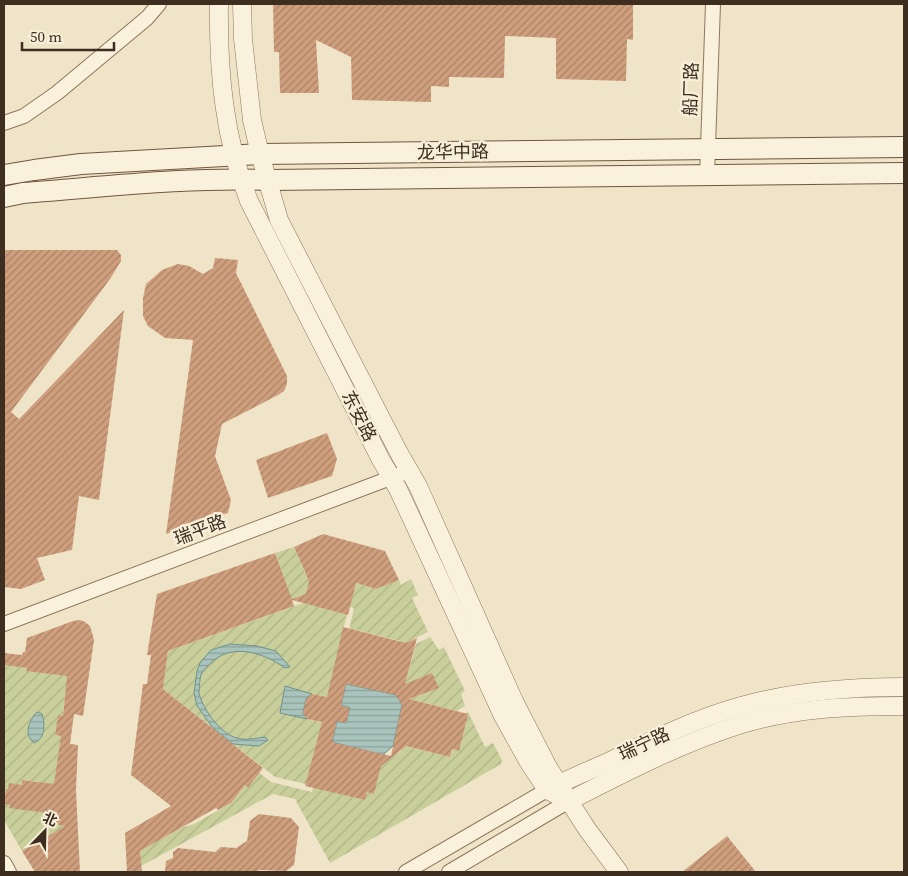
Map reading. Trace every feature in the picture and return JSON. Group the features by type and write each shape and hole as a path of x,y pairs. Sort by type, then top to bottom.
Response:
{"main road":[{"name":"龙华中路","path":"4,175 81,164 260,154 904,147"},
{"name":"龙华中路","path":"4,197 23,193 241,179 904,173"}],"street":[{"path":"4,123 24,116 57,93 147,18 159,4"},
{"name":"东安路","path":"219,4 221,82 225,117 233,156 259,221 392,478 503,716 528,761 569,801 619,872"},
{"name":"东安路","path":"242,4 243,39 252,120 279,220 418,486 514,701 548,767 553,787"},
{"name":"船厂路","path":"707,176 714,4"},
{"name":"瑞平路","path":"4,624 409,470"},
{"name":"瑞宁路","path":"406,872 553,787 695,721 739,706 811,692 846,688 904,687"},
{"name":"瑞宁路","path":"449,872 569,801 660,756 701,739 743,724 779,715 846,707 904,706"},
{"path":"4,863 9,872"}],"green space":[{"path":"294,547 305,573 310,574 323,600 303,595 273,606 288,588 275,553"},
{"path":"411,579 418,595 412,598 428,632 408,642 407,650 399,648 400,641 356,630 348,635 354,608 338,604 342,588 354,591 356,583 376,589 399,580 401,585"},
{"path":"303,603 347,614 331,679 337,699 312,694 306,700 303,713 307,719 328,724 318,738 306,784 275,777 163,689 168,651"},
{"path":"430,637 439,650 444,647 465,691 461,694 465,706 457,711 409,699 439,688 405,684 416,644"},
{"path":"4,665 27,668 26,670 68,673 63,712 74,714 74,718 58,716 55,735 71,737 53,790 39,782 22,780 22,785 6,789 4,803"},
{"path":"468,712 485,747 493,743 502,760 501,764 330,863 295,799 273,794 141,866 140,851 231,803 245,785 248,788 254,780 249,765 271,782 312,792 319,760 320,789 365,800 367,792 374,794 373,769 401,751 401,739 405,746 450,757 452,749 459,751 459,716"},
{"path":"4,803 10,805 9,807 47,813 46,823 77,828 54,832 22,851 4,820"}],"water":[{"path":"230,644 257,646 276,651 290,667 285,668 258,654 238,651 219,657 201,674 199,693 209,715 228,734 235,737 247,739 265,737 268,740 259,746 233,744 213,728 197,706 194,693 200,663 211,650"},
{"path":"346,684 396,695 402,705 393,746 383,755 332,742 337,721 346,723 350,708 341,705"},
{"path":"285,686 312,694 306,699 303,713 307,719 280,713"},
{"path":"37,712 42,714 44,730 41,738 34,743 29,736 28,728"}],"building":[{"path":"273,4 633,4 633,40 627,39 626,81 556,79 556,38 505,36 504,78 449,77 449,87 431,86 431,102 352,100 351,57 316,40 319,93 280,93 279,52 274,52"},
{"path":"4,250 117,250 121,255 121,261 110,279 11,412 19,419 124,310 99,500 79,496 72,550 37,558 45,580 21,589 4,587"},
{"path":"215,258 238,260 236,273 287,376 287,384 284,391 278,395 222,424 215,456 231,500 228,513 166,534 193,340 165,338 148,326 143,316 143,298 146,284 162,270 178,264 189,266 203,274 213,268"},
{"path":"327,433 337,459 332,476 268,498 256,460"},
{"path":"323,534 385,551 399,580 376,589 356,583 348,615 292,600 294,606 168,651 163,689 263,768 248,788 245,785 231,803 218,810 216,808 140,851 142,872 127,872 125,833 171,806 131,775 143,684 147,684 151,655 147,655 157,594 275,553 292,599 306,594 309,581 294,547"},
{"path":"80,620 90,626 94,640 83,716 74,714 70,744 78,745 76,790 80,872 35,872 22,851 65,826 46,823 47,813 9,808 10,805 4,804 6,789 8,789 9,783 22,785 22,780 54,784 61,736 55,735 58,715 63,716 67,676 26,671 27,668 4,665 4,653 22,655 25,652 27,638"},
{"path":"343,627 406,643 417,638 405,684 432,673 439,688 409,699 468,714 459,751 452,749 450,757 406,746 381,766 374,794 367,792 365,800 305,786 322,722 307,719 303,713 306,699 312,694 327,697","holes":["346,684 396,695 402,705 391,756 332,742 337,721 346,723 350,708 341,706"]},
{"path":"259,814 291,818 299,827 294,865 286,871 165,872 166,861 173,858 173,852 178,848 215,852 221,847 236,848 247,841 250,821"},
{"path":"727,836 756,872 682,872"}]}
